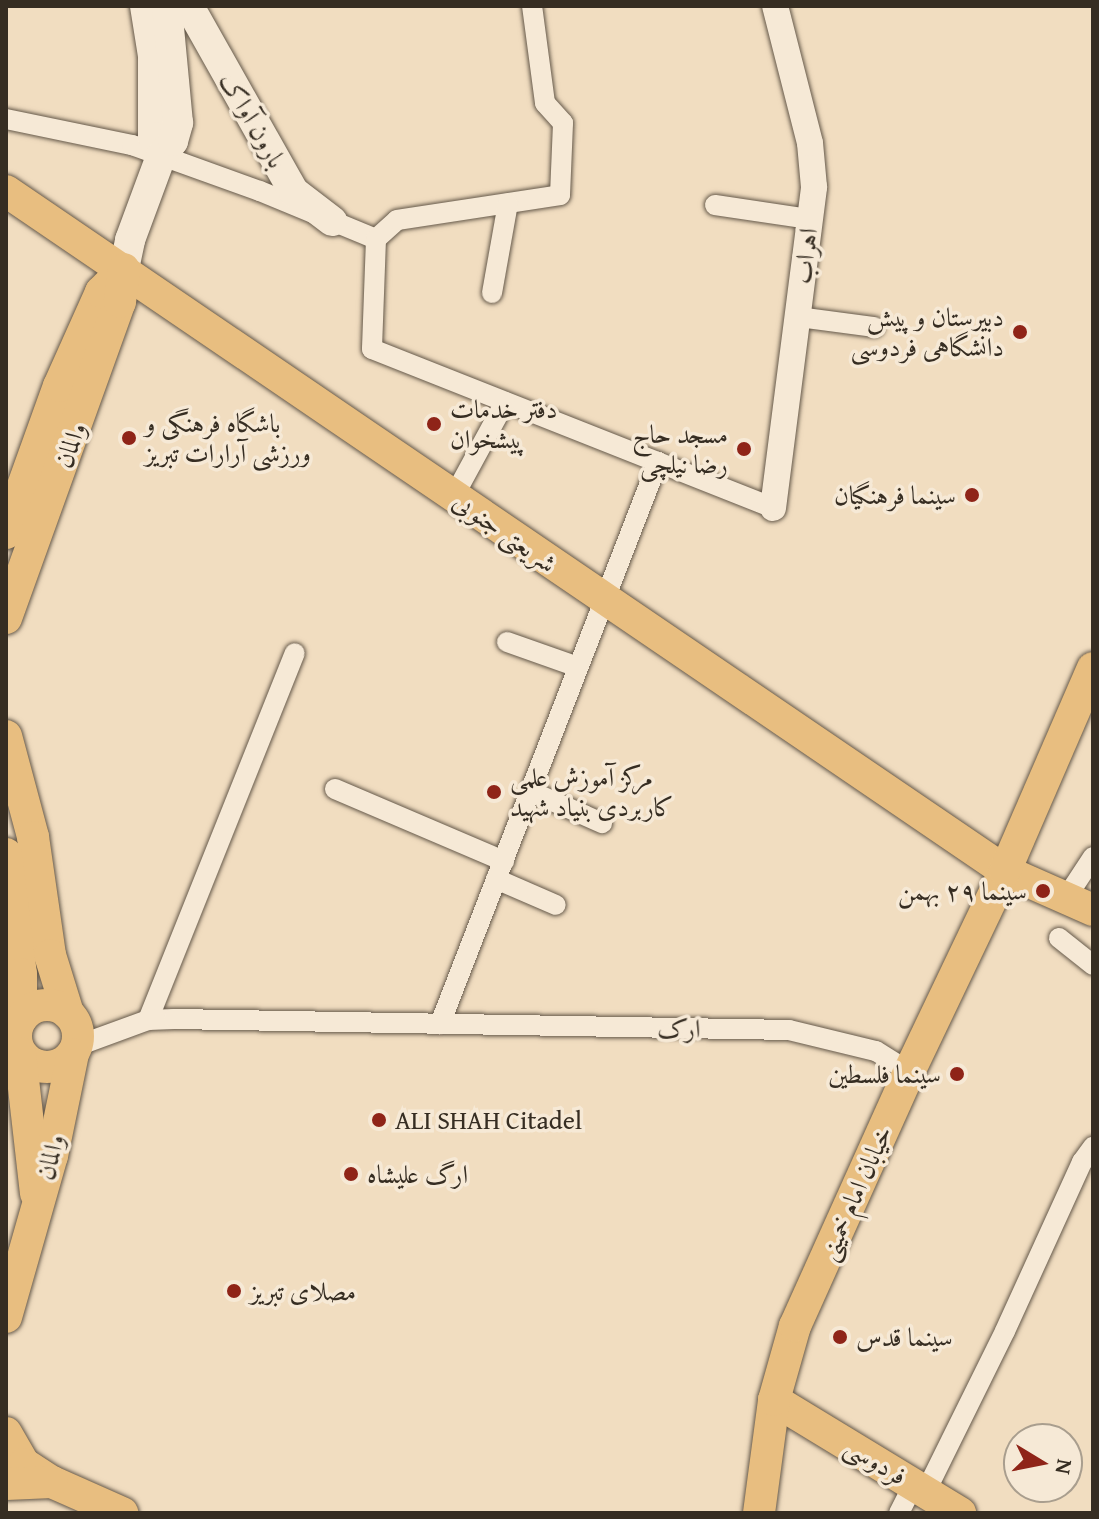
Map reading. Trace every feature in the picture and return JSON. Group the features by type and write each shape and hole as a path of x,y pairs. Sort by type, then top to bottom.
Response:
{"main road":[{"path":"145,6 153,56 153,137 161,156"},
{"name":"والمان","path":"6,533 120,302 130,240 161,156 173,141 178,123 167,6"},
{"name":"بارون آواک","path":"189,6 294,192 332,221"},
{"name":"شریعتی جنوبی","path":"6,191 124,269 603,601 1005,871 1080,904"},
{"name":"والمان","path":"6,618 73,392"},
{"name":"خیابان امام خمینی","path":"759,1513 795,1326 909,1072 1005,871 1093,668"},
{"path":"6,736 33,837 50,955 68,1013 77,1028 75,1050 51,1068 34,1065 16,1040 43,1005 68,1013"},
{"name":"والمان","path":"6,854 21,974 16,1040 37,1204"},
{"name":"والمان","path":"37,1204 52,1156 75,1050"},
{"path":"6,1317 37,1204"},
{"name":"فردوسی","path":"782,1406 960,1513"},
{"path":"6,1433 24,1464 52,1482 122,1513"},
{"path":"6,1484 52,1482"}],"street":[{"path":"532,6 545,103 563,123 560,195 397,220 376,239 372,349 773,508"},
{"name":"اهراب","path":"773,508 814,187 810,143 775,6"},
{"path":"6,119 132,145 376,239"},
{"path":"492,293 508,203"},
{"path":"715,205 810,219"},
{"path":"798,317 874,327"},
{"path":"454,496 505,402"},
{"path":"440,1024 658,462"},
{"path":"507,642 578,667"},
{"path":"148,1020 295,653"},
{"path":"335,789 500,870 556,905"},
{"path":"530,791 602,823"},
{"path":"1080,904 1093,857"},
{"path":"1059,938 1093,965"},
{"name":"ارک","path":"75,1050 148,1020 789,1030 876,1051 909,1072"},
{"path":"899,1513 920,1487 1005,1331 1082,1162 1093,1147"}],"place":[{"name":"دبیرستان و پیش دانشگاهی فردوسی","path":"1020,332"},
{"name":"دفتر خدمات پیشخوان","path":"434,424"},
{"name":"باشگاه فرهنگی و ورزشی آرارات تبریز","path":"129,438"},
{"name":"مسجد حاج رضا نیلچی","path":"744,449"},
{"name":"سینما فرهنگیان","path":"972,495"},
{"name":"مرکز آموزش علمی کاربردی بنیاد شهید","path":"494,792"},
{"name":"سینما ٢٩ بهمن","path":"1043,891"},
{"name":"سینما فلسطین","path":"957,1074"},
{"name":"ALI SHAH Citadel","path":"379,1120"},
{"name":"ارگ علیشاه","path":"351,1174"},
{"name":"مصلای تبریز","path":"234,1291"},
{"name":"سینما قدس","path":"840,1337"}]}
